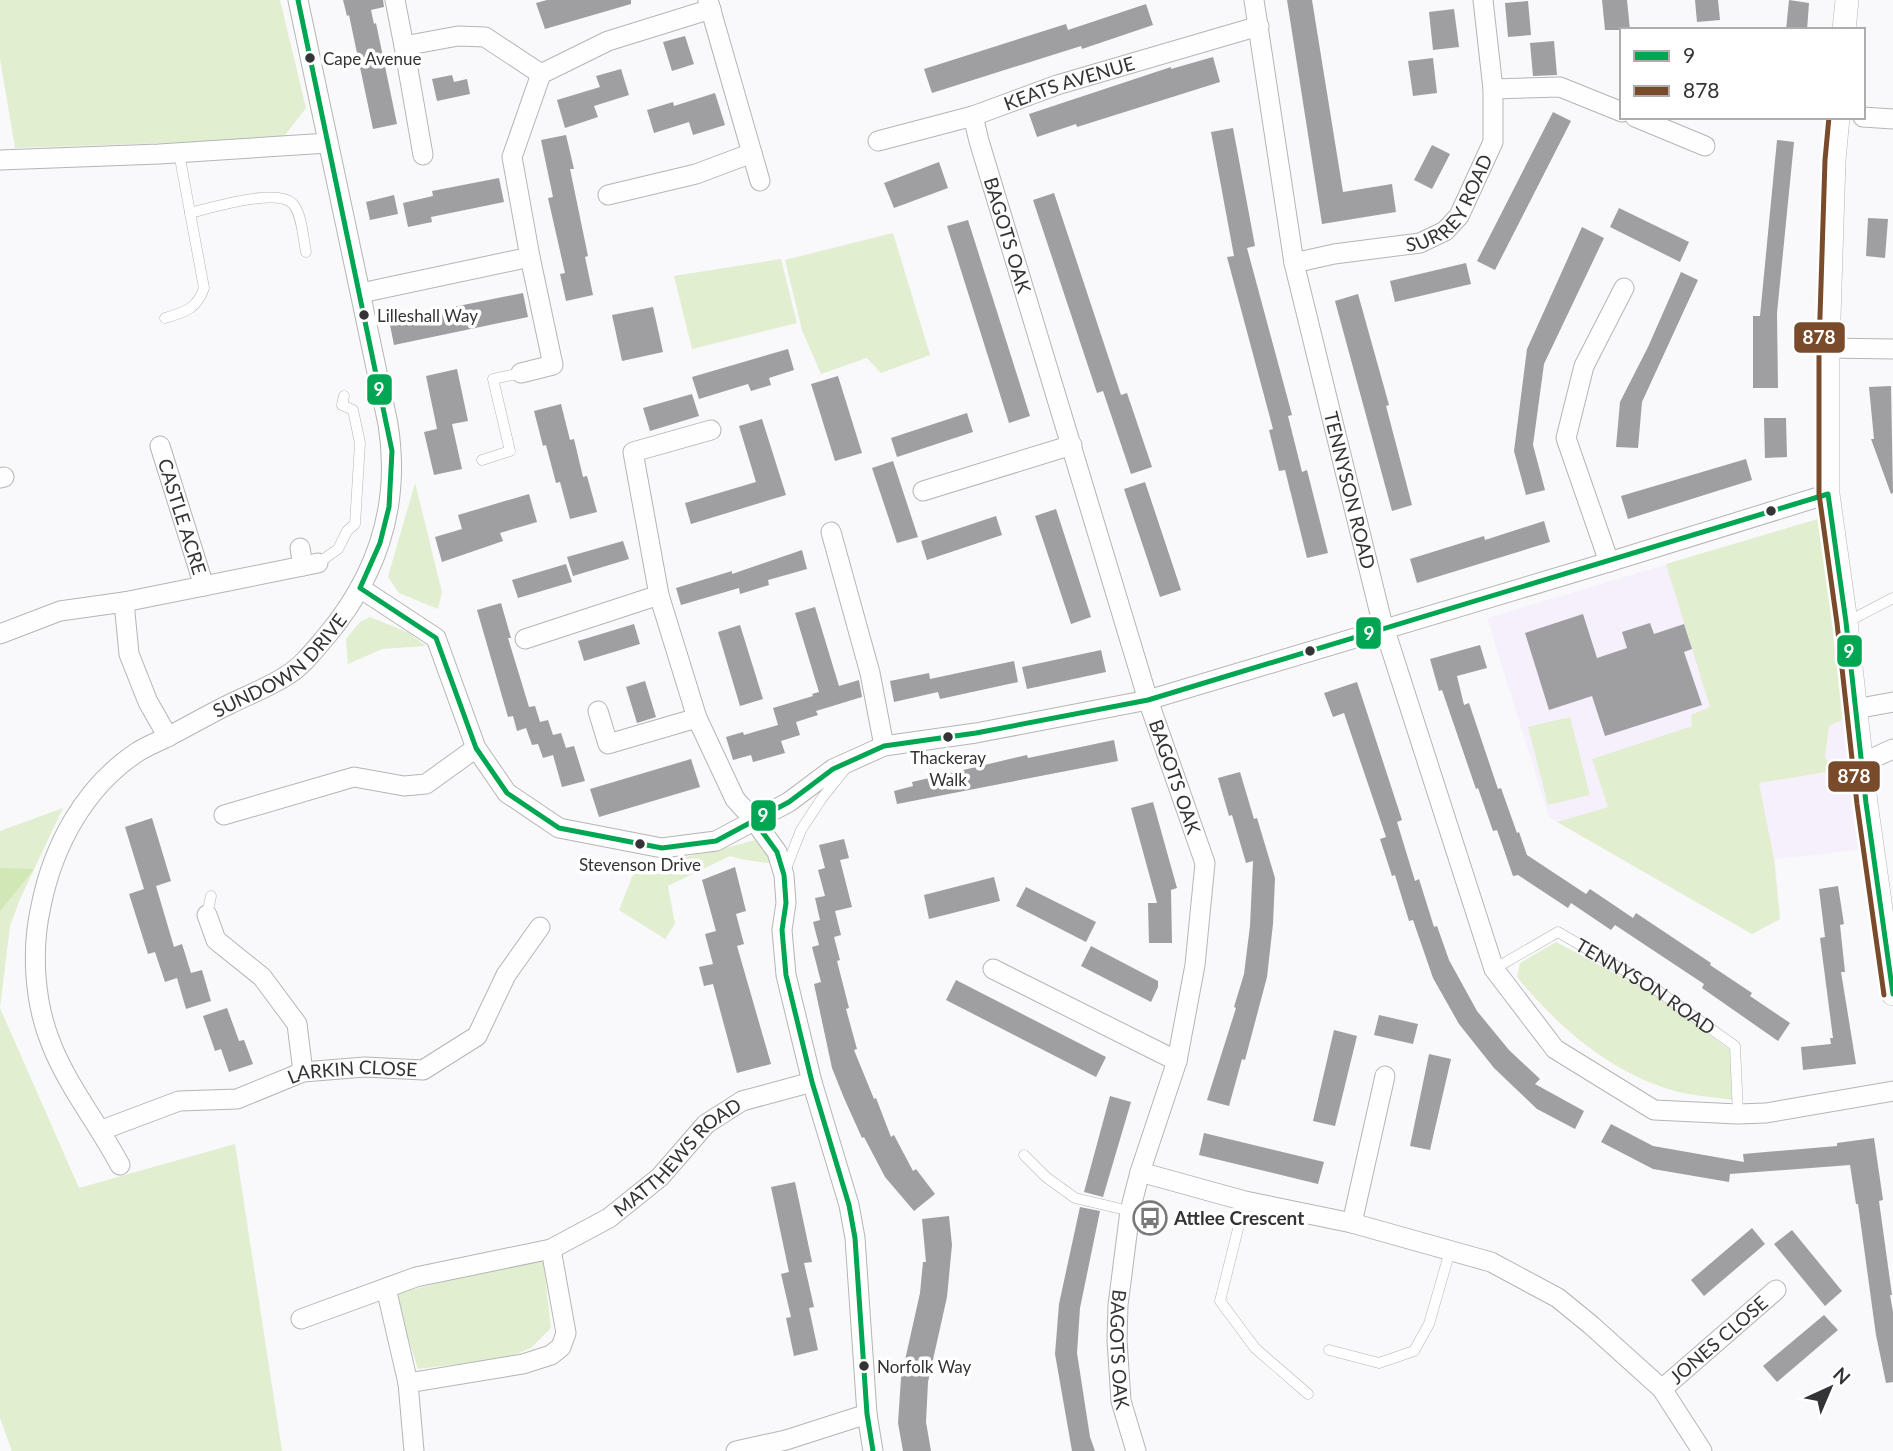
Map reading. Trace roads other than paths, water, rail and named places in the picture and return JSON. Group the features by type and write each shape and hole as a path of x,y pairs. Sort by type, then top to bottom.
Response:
{"street":[{"name":"SUNDOWN DRIVE","path":"120,1165 52,1046 42,1010 36,972 36,926 47,875 66,831 114,769 138,751 288,675 313,652 337,624 360,588 380,543 390,507 392,451 298,0"},
{"path":"395,0 423,155"},
{"name":"TENNYSON ROAD","path":"1254,0 1294,263 1384,629 1494,969 1555,1049 1654,1110 1766,1113 1893,1091"},
{"name":"SURREY ROAD","path":"1294,263 1334,254 1420,243 1445,231 1459,216 1493,142 1493,89 1483,0"},
{"path":"1844,28 1847,0"},
{"path":"521,373 553,365 512,157 541,74 608,41 710,5 760,181"},
{"name":"KEATS AVENUE","path":"878,141 973,116 1057,85 1259,26"},
{"path":"404,46 458,36 485,37 541,74"},
{"path":"1493,89 1560,86 1620,111"},
{"name":"BAGOTS OAK","path":"973,116 1148,700 1205,863 1195,965 1177,1061 1140,1172 1130,1211 1118,1305 1116,1340 1121,1401 1136,1451"},
{"path":"1865,117 1893,119"},
{"path":"1640,119 1705,146"},
{"path":"1838,119 1828,348 1828,494 1893,994"},
{"path":"0,160 179,153 328,143"},
{"path":"608,195 696,174 752,153"},
{"path":"360,293 530,257"},
{"path":"1609,562 1566,438 1584,366 1624,288"},
{"path":"1828,348 1893,349"},
{"path":"711,430 633,452 659,595 697,718 735,799 754,819 776,852 784,875 786,903 782,930 786,975 812,1082 849,1205 855,1238 867,1414 873,1451"},
{"path":"923,491 1072,445"},
{"name":"CASTLE ACRE","path":"160,446 204,586"},
{"path":"360,588 436,638 476,748 507,793 559,828 662,848 716,841 789,802 833,769 884,746 976,733 1148,700 1828,494"},
{"path":"831,532 870,673 884,746"},
{"name":"CASTLE ACRE","path":"0,634 60,611 204,586 307,559"},
{"path":"525,639 659,595"},
{"path":"124,602 129,654 148,702 168,737"},
{"path":"1855,709 1893,702"},
{"path":"598,711 608,744 697,718"},
{"path":"224,815 354,777 404,786 426,784 476,748"},
{"path":"1862,763 1893,749"},
{"path":"209,906 216,940 262,977 297,1024 303,1072"},
{"name":"LARKIN CLOSE","path":"102,1130 179,1101 237,1099 303,1072 365,1067 424,1070 477,1036 506,975 540,927"},
{"path":"993,969 1177,1061"},
{"path":"1352,1223 1385,1076"},
{"name":"MATTHEWS ROAD","path":"301,1320 416,1277 551,1249 609,1218 660,1177 706,1124 742,1101 812,1082"},
{"path":"1140,1172 1245,1201 1352,1223 1491,1262 1558,1298 1662,1389 1702,1451"},
{"path":"408,1383 523,1364 551,1355 561,1347 566,1333 551,1249"},
{"path":"386,1288 408,1383 414,1451"},
{"name":"JONES CLOSE","path":"1662,1389 1776,1290"},
{"path":"736,1451 786,1440 867,1414"}],"lane":[{"path":"165,318 189,311 200,301 204,288 179,153"},
{"path":"190,213 280,196 296,208 306,251"},
{"path":"482,460 510,451 493,379 521,373"},
{"path":"307,559 338,549 347,531 355,524 360,443 353,410 342,405 344,396"},
{"path":"1846,622 1893,598"},
{"path":"784,875 801,830 853,760"},
{"name":"TENNYSON ROAD","path":"1494,969 1558,932 1654,988 1735,1046 1738,1114"},
{"path":"1024,1155 1046,1177 1074,1198 1130,1211"},
{"path":"1245,1201 1220,1301 1255,1348 1308,1394"},
{"path":"1329,1350 1379,1363 1414,1351 1429,1324 1450,1251"}],"place":[{"name":"Cape Avenue","path":"310,58"},
{"name":"Lilleshall Way","path":"364,315"},
{"name":"Thackeray Walk","path":"948,737"},
{"name":"Stevenson Drive","path":"640,844"},
{"name":"Attlee Crescent","path":"1150,1218"},
{"name":"Norfolk Way","path":"864,1366"}]}
